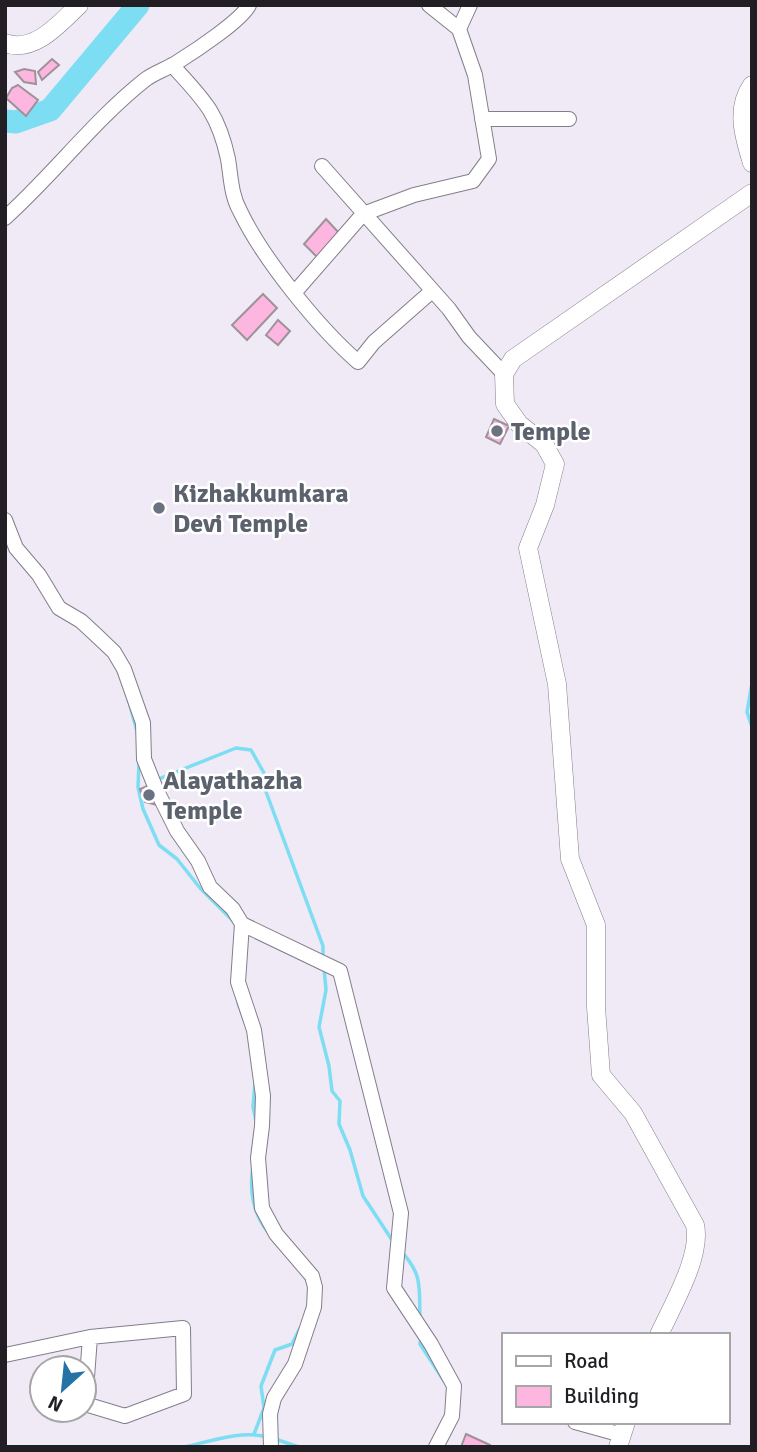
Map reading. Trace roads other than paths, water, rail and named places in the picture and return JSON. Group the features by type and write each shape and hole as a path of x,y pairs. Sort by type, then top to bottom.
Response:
{"main road":[{"path":"5,43 23,46 46,35 79,5"},
{"path":"752,85 743,106 741,126 752,163"},
{"path":"660,1333 688,1268 698,1236 691,1217 633,1113 601,1075 596,1007 596,925 570,859 557,684 528,548 545,505 555,464 544,444 519,424 505,404 504,374 513,359 752,193"}],"street":[{"path":"5,218 77,143 149,77 172,65 245,14 250,5"},
{"path":"295,292 363,214 414,195 472,181 489,159 475,75 459,29 429,5"},
{"path":"459,29 470,5"},
{"path":"172,65 210,107 219,127 228,160 232,190 239,210 263,250 330,336 358,362 382,335 432,291"},
{"path":"482,119 569,119"},
{"path":"322,166 504,374"},
{"path":"5,520 16,548 44,583 59,608 94,632 114,652 124,669 143,723 144,759 177,831 198,861 210,887 233,909 242,924 340,971 401,1213 394,1288 453,1386 452,1416 436,1447"},
{"path":"242,924 238,982 254,1030 263,1096 258,1158 262,1208 269,1223 312,1276 315,1287 314,1307 295,1364 274,1398 270,1414 270,1441"},
{"path":"5,1355 90,1337 183,1328 184,1394 125,1416 85,1404 90,1337"},
{"path":"582,1424 622,1435"}],"waterway":[{"path":"5,121 16,122 50,110 138,5"},
{"path":"752,463 752,496"},
{"path":"752,683 747,712 752,727"},
{"path":"128,698 138,735"},
{"path":"156,780 236,748 251,750 264,773 265,789 323,946 323,957"},
{"path":"139,763 138,787 143,809 159,845 177,859 200,888 235,923"},
{"path":"324,968 326,990 319,1027 332,1091 340,1101 339,1124 350,1150 363,1196 394,1243"},
{"path":"238,1003 245,1022"},
{"path":"255,1083 253,1107 256,1121"},
{"path":"253,1167 253,1201 268,1232"},
{"path":"401,1251 416,1275 420,1318"},
{"path":"254,1434 264,1408 261,1386 275,1350 292,1344 300,1328"},
{"path":"421,1336 420,1344 444,1381"},
{"path":"184,1447 236,1436 268,1437"},
{"path":"275,1439 299,1447"}],"place":[{"name":"Temple","path":"497,431"},
{"name":"Kizhakkumkara Devi Temple","path":"159,508"},
{"name":"Alayathazha Temple","path":"149,795"}]}
